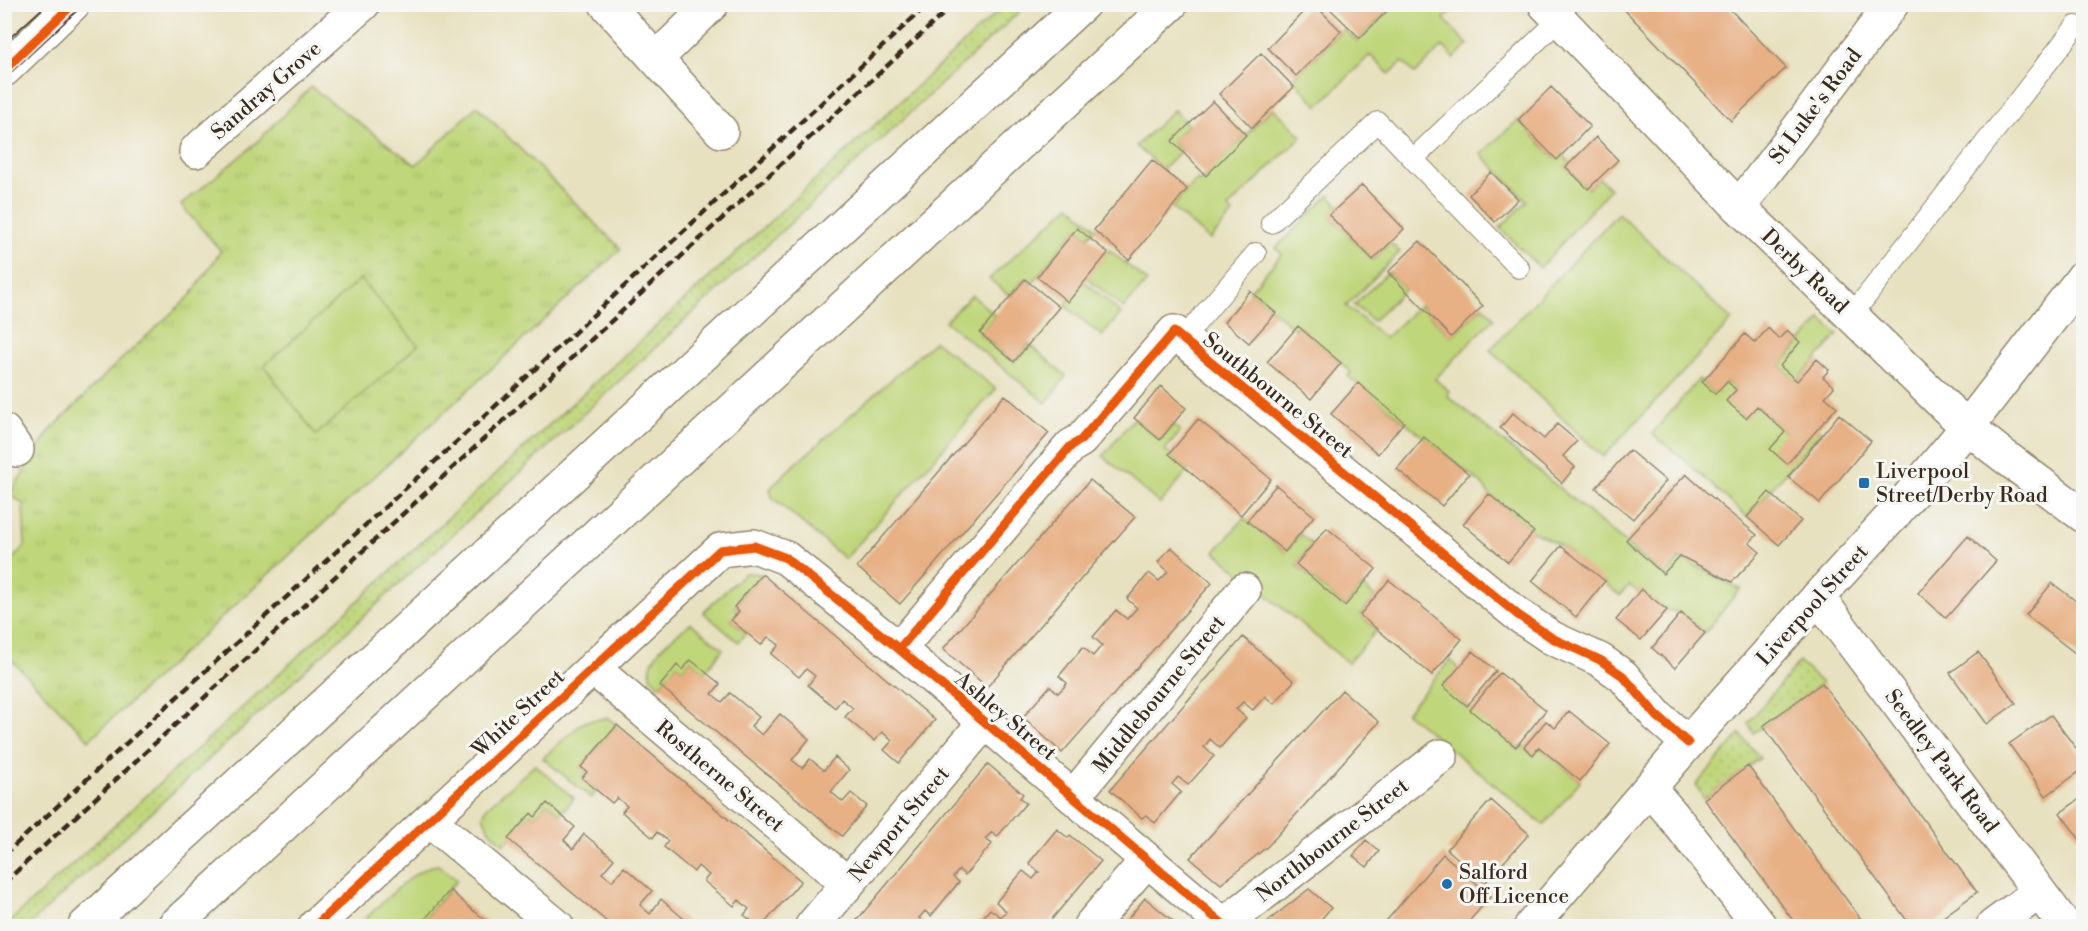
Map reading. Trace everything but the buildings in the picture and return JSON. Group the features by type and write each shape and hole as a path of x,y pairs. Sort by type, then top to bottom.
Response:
{"main road":[{"path":"4,46 51,4"},
{"path":"4,70 73,4"},
{"name":"Sandray Grove","path":"196,151 363,4"},
{"path":"606,4 722,132"},
{"path":"656,59 712,4"},
{"path":"85,927 1083,4"},
{"path":"174,927 1171,4"},
{"name":"St Luke's Road","path":"1739,207 1879,10"},
{"name":"Derby Road","path":"1552,12 1739,207 1851,316 1968,426 2084,516"},
{"name":"Liverpool Street","path":"1531,927 1688,743 1896,513 1968,426 2084,276"},
{"name":"Southbourne Street","path":"899,649 1071,446 1081,440 1174,332 1518,615 1552,638 1600,660 1623,676 1657,716 1688,743"},
{"name":"Ashley Street","path":"754,546 786,558 899,649 1224,926"},
{"name":"White Street","path":"315,927 720,550 754,546"},
{"name":"Middlebourne Street","path":"1073,797 1244,590"},
{"name":"Seedley Park Road","path":"1818,597 2065,927"},
{"name":"Rostherne Street","path":"593,668 849,884"},
{"name":"Newport Street","path":"812,927 985,722"},
{"name":"Northbourne Street","path":"1224,926 1441,756"},
{"path":"1650,789 1760,927"},
{"path":"429,820 557,927"},
{"path":"1090,927 1147,860"},
{"path":"1993,927 2039,892"}],"lane":[{"path":"1413,159 1552,12"},
{"path":"1851,316 2076,26"},
{"path":"1271,223 1378,122 1519,268"},
{"path":"1183,339 1256,253"}],"green space":[{"path":"1005,5 1027,5 28,926 5,926"},
{"path":"1394,5 1458,5 1444,19 1468,45 1454,58 1443,46 1415,74 1403,62 1389,74 1370,55 1318,106 1293,79 1344,29 1357,41"},
{"path":"311,87 416,165 477,106 621,249 89,740 5,653 5,567 25,546 23,504 10,494 48,433 111,369 191,295 221,251 181,205 255,144"},
{"path":"1273,108 1302,136 1228,208 1233,213 1210,240 1172,208 1196,180 1199,182"},
{"path":"1174,110 1188,125 1172,141 1181,151 1163,169 1136,146"},
{"path":"1518,120 1556,159 1562,154 1570,162 1566,167 1588,189 1599,178 1610,189 1540,268 1500,228 1527,201 1481,154"},
{"path":"1329,195 1339,206 1330,216 1373,260 1390,243 1400,252 1346,306 1385,338 1420,305 1451,337 1483,306 1494,318 1435,379 1449,391 1447,395 1665,576 1680,558 1740,589 1705,633 1681,613 1667,610 1641,590 1639,593 1629,585 1620,596 1561,546 1534,532 1489,494 1482,484 1348,376 1351,372 1298,326 1295,329 1250,291 1282,254 1276,248"},
{"path":"1070,205 1096,228 1088,237 1077,228 1031,284 1024,279 1010,296 989,279"},
{"path":"1618,213 1732,320 1603,457 1490,350"},
{"path":"1109,250 1147,281 1124,308 1087,278"},
{"path":"1388,272 1405,289 1373,321 1354,305"},
{"path":"360,279 418,345 316,435 264,366"},
{"path":"1084,281 1121,313 1102,336 1065,306"},
{"path":"972,295 995,315 980,334 1014,362 1029,344 1066,376 1046,403 945,321"},
{"path":"1821,319 1838,335 1797,381 1780,366"},
{"path":"935,341 996,389 845,559 772,497 770,489"},
{"path":"1699,379 1715,394 1727,381 1736,390 1727,401 1745,418 1757,406 1785,432 1817,429 1821,432 1747,517 1679,455 1652,434"},
{"path":"1134,418 1160,440 1173,424 1181,431 1165,450 1188,470 1160,504 1103,456"},
{"path":"1244,518 1285,552 1300,534 1312,544 1296,565 1345,606 1362,586 1375,597 1360,615 1377,630 1348,663 1215,552"},
{"path":"745,573 762,574 734,607 739,612 731,620 746,633 738,642 703,612"},
{"path":"691,623 723,649 705,672 691,660 682,670 677,665 660,686 650,677 653,659 663,646"},
{"path":"1450,660 1459,668 1444,686 1518,749 1522,745 1533,755 1539,747 1580,781 1544,825 1406,713"},
{"path":"1799,662 1822,683 1754,733 1748,723"},
{"path":"608,718 617,725 581,767 587,772 582,778 597,791 591,798 543,758 581,724"},
{"path":"1740,734 1760,758 1704,799 1696,785"},
{"path":"535,765 574,798 561,814 547,803 535,817 531,813 504,844 489,830 483,816 487,807"},
{"path":"438,865 457,880 419,926 365,926 361,923 408,880 429,867"}],"tram line":[{"path":"4,43 47,4"},
{"path":"4,79 84,4"}],"railway":[{"path":"4,855 476,424 928,4"},
{"path":"4,883 954,4"}],"cycle path":[{"path":"4,70 73,4"},
{"path":"899,649 1071,446 1081,440 1174,332 1518,615 1552,638 1600,660 1623,676 1657,716 1688,743"},
{"path":"315,926 720,550 754,546 786,558 899,649 1225,926"}],"place":[{"name":"Liverpool Street/Derby Road","path":"1864,483"},
{"name":"Salford Off Licence","path":"1447,884"}]}
